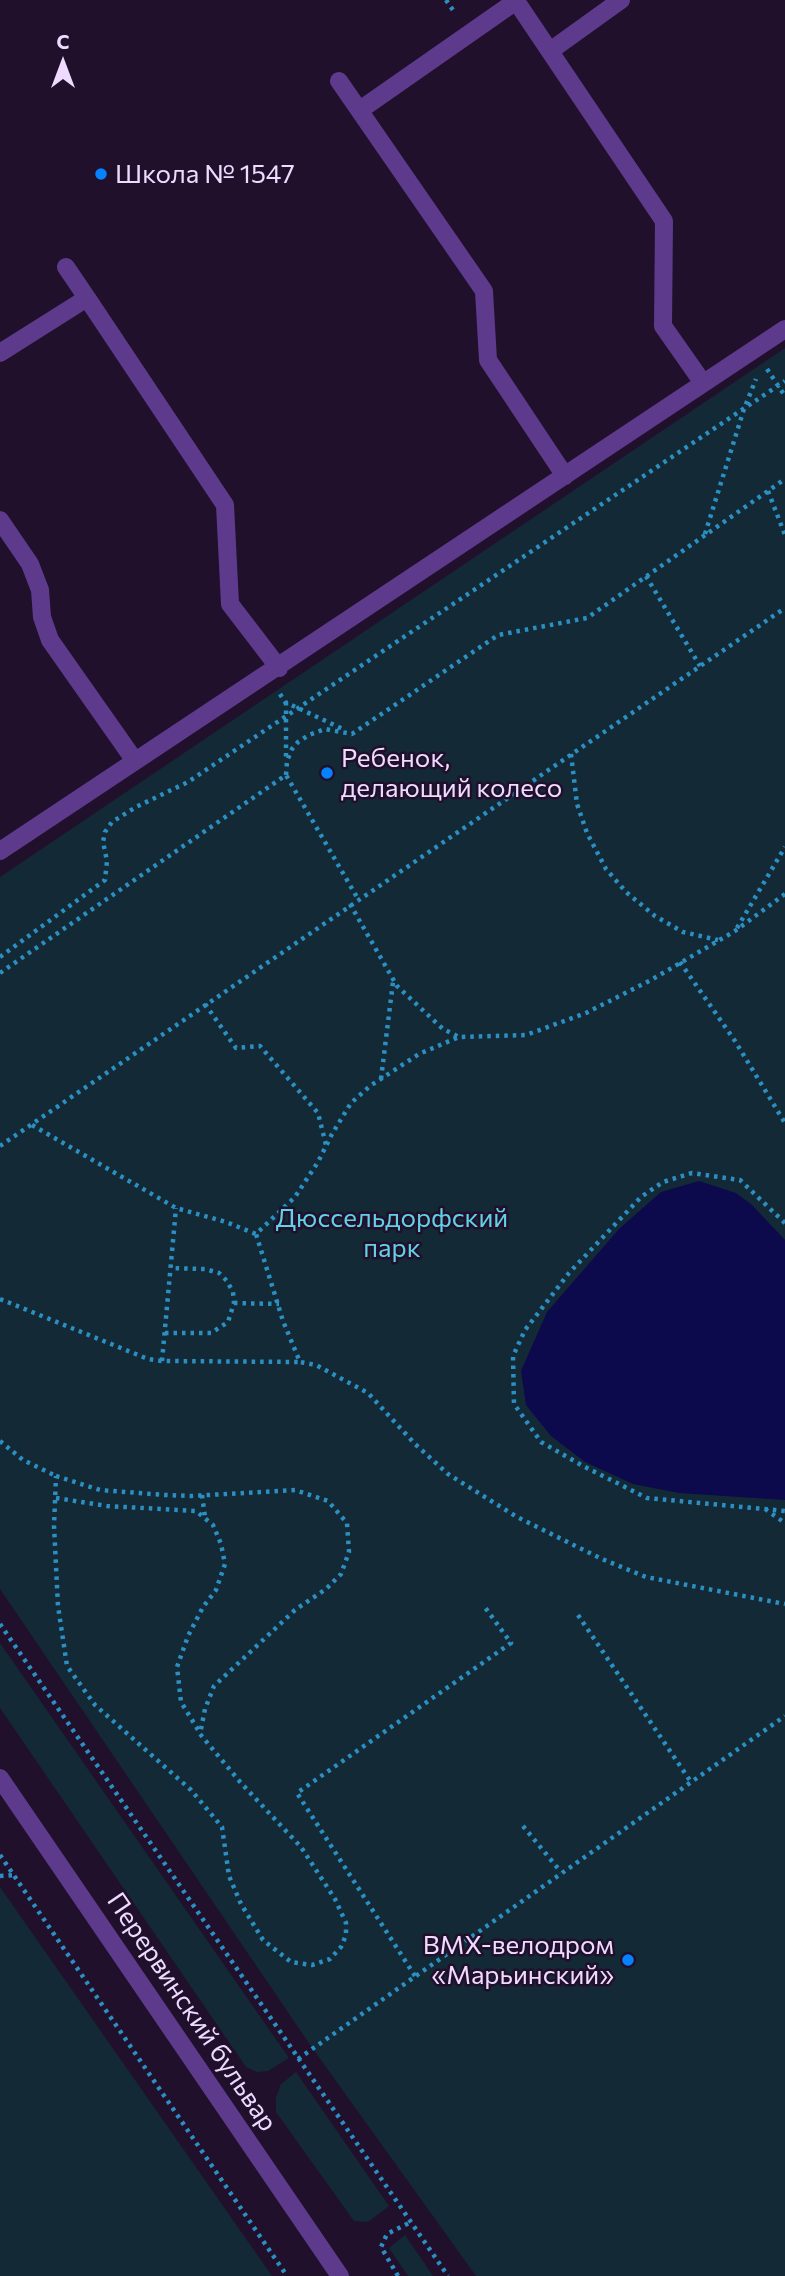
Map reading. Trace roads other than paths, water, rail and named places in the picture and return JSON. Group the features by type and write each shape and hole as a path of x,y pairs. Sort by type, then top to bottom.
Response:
{"street":[{"path":"550,51 621,0"},
{"path":"360,110 516,1 664,221 663,326 704,383"},
{"path":"339,81 484,292 488,360 565,476"},
{"path":"66,267 225,505 230,604 273,672"},
{"path":"0,353 87,298"},
{"path":"0,851 273,672 785,329"},
{"path":"0,520 30,564 40,590 42,617 50,640 135,761"},
{"name":"Перервинский бульвар","path":"0,1778 340,2276"}],"place":[{"name":"Школа № 1547","path":"101,174"},
{"name":"Ребенок, делающий колесо","path":"327,773"},
{"name":"BMX-велодром «Марьинский»","path":"628,1960"}],"park label":[{"name":"Дюссельдорфский парк","path":"392,1233"}]}
